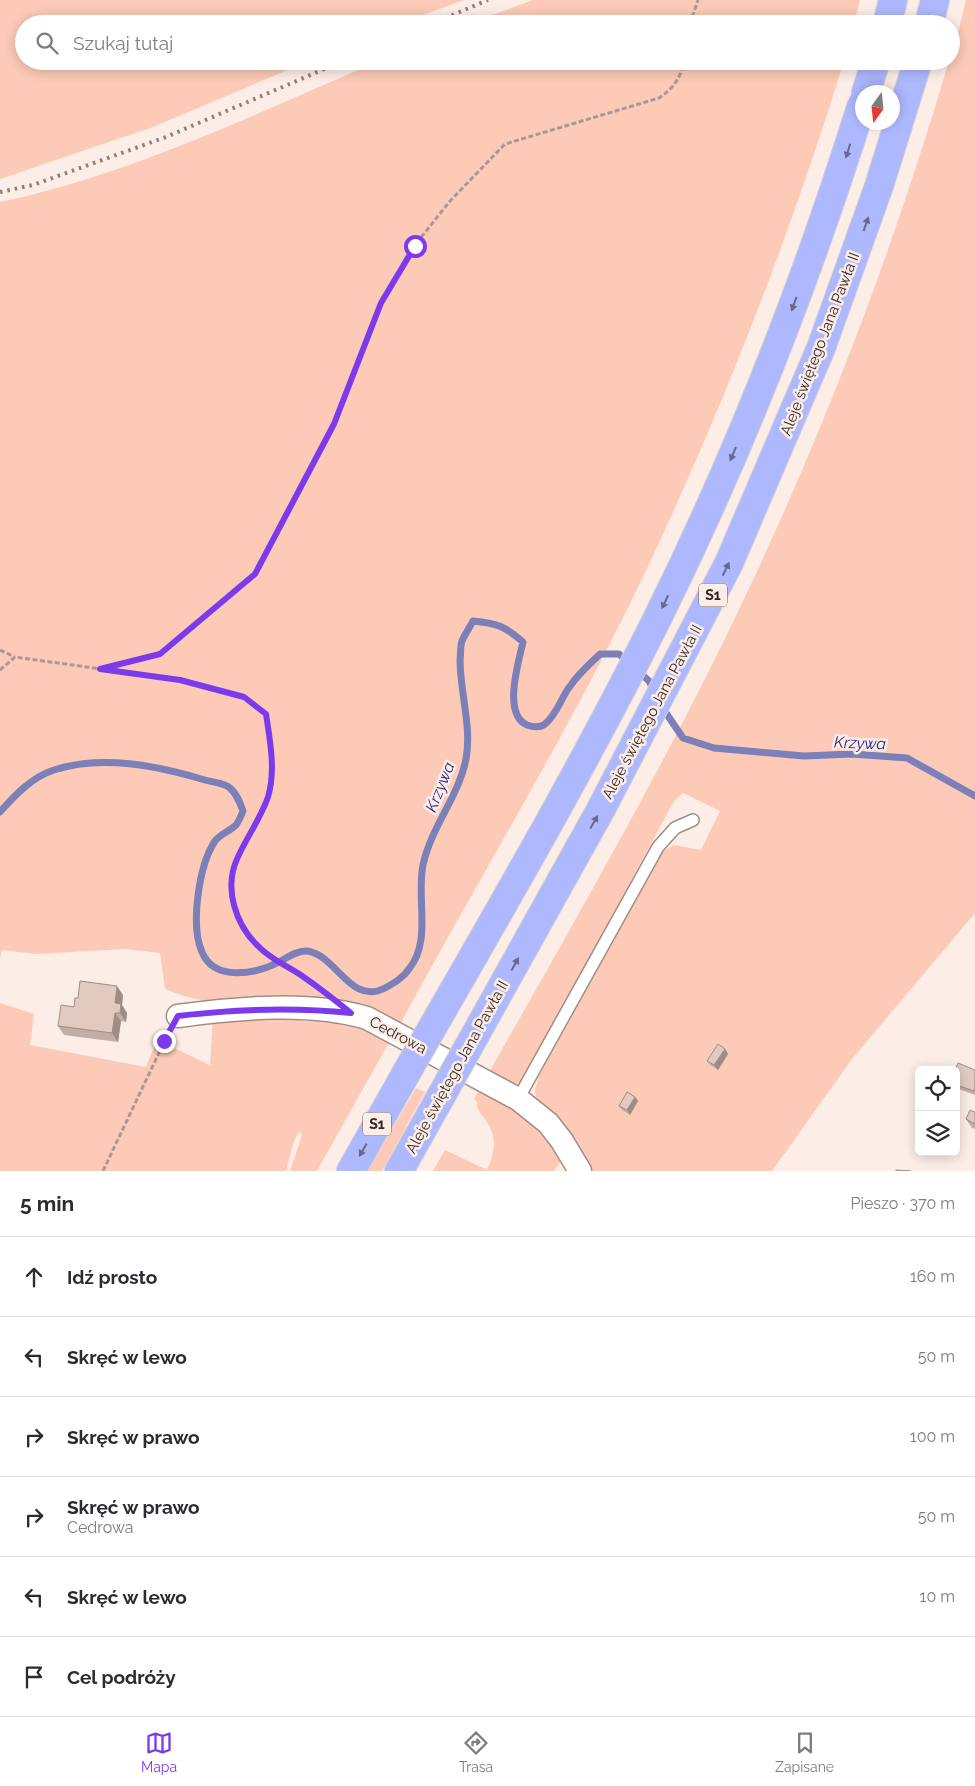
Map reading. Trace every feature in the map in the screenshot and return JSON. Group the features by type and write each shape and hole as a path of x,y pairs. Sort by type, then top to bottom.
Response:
{"highway":[{"path":"889,15 893,0"},
{"path":"931,15 935,0"},
{"path":"868,85 873,70"},
{"name":"Aleje świętego Jana Pawła II","path":"399,1171 600,811 729,563 821,348 873,204 915,70"},
{"name":"S1","path":"351,1171 565,792 670,591 727,468 785,330 840,176 855,127"}],"street":[{"name":"Cedrowa","path":"178,1016 231,1009 314,1010 351,1013 383,1026 518,1099 548,1123 575,1169"}],"lane":[{"path":"518,1099 658,847 675,828 693,820"}],"path":[{"path":"693,15 698,0"},
{"path":"100,669 160,654 255,574 334,424 381,303 415,246 450,201 505,144 659,98 672,89 683,70"},
{"path":"0,650 15,657 180,680 244,697 266,714 272,766 268,796 256,826 236,860 231,884 234,907 243,928 258,947 320,989"},
{"path":"0,670 15,657"},
{"path":"103,1171 178,1016"}],"shaded area":[{"path":"0,0 464,0 423,15 15,15 15,70 288,70 153,127 0,179"},
{"path":"533,0 860,0 856,15 492,15"},
{"path":"966,0 975,0 975,913 852,1059 772,1171 589,1171 536,1101 535,1090 539,1076 662,852 674,845 701,850 720,811 683,793 674,801 523,1081 514,1085 487,1076 683,722 714,662 773,535 830,403 882,268 946,70 960,70 960,24"},
{"path":"358,70 841,70 824,125 756,314 706,438 651,560 592,679 399,1026 209,1002 184,996 165,989 160,953 125,949 36,954 2,950 0,958 0,202 97,176 239,122"},
{"path":"0,1003 34,1014 30,1045 146,1067 157,1040 210,1065 213,1016 344,1018 392,1037 317,1171 290,1171 302,1135 299,1132 294,1141 286,1171 0,1171"},
{"path":"481,1087 537,1123 562,1159 554,1171 433,1171 445,1150 487,1170 494,1144 492,1131 477,1106 477,1101 474,1099"},
{"path":"416,1088 425,1092 382,1171 368,1171"}],"building":[{"path":"80,981 117,986 115,1003 121,1004 120,1013 115,1013 112,1033 58,1026 61,1005 74,1007 75,998 78,998"},
{"path":"718,1044 725,1049 714,1065 707,1061"},
{"path":"958,1063 975,1070 974,1091 960,1086 960,1066 957,1066"},
{"path":"627,1092 635,1097 627,1110 619,1106"},
{"path":"970,1110 975,1112 975,1124 966,1119"}],"waterway":[{"name":"Krzywa","path":"0,812 18,793 38,777 72,765 110,762 149,766 225,785 235,793 243,811 236,825 215,841 209,852 201,880 197,911 198,940 208,962 226,972 248,972 259,970 289,956 307,951 318,954 353,985 362,990 373,992 385,988 404,975 416,958 420,946 422,932 421,878 423,865 432,838 457,786 466,759 468,735 460,660 462,641 473,621 500,626 523,642 514,686 514,699 515,710 519,719 529,726 541,726 549,720 574,681 600,654 619,654 629,663"},
{"name":"Krzywa","path":"637,670 649,681 655,693"},
{"name":"Krzywa","path":"662,707 683,738 714,748 804,756 852,754 907,758 975,796"}],"railway":[{"path":"452,15 488,0"},
{"path":"0,192 33,185 166,137 322,70"}],"route":[{"path":"164,1041 178,1016 231,1009 314,1010 351,1013 304,977 278,962 258,947 243,928 234,907 231,884 236,860 256,826 268,796 272,766 266,714 244,697 180,680 100,669 160,654 255,574 334,424 381,303 415,246"}]}
